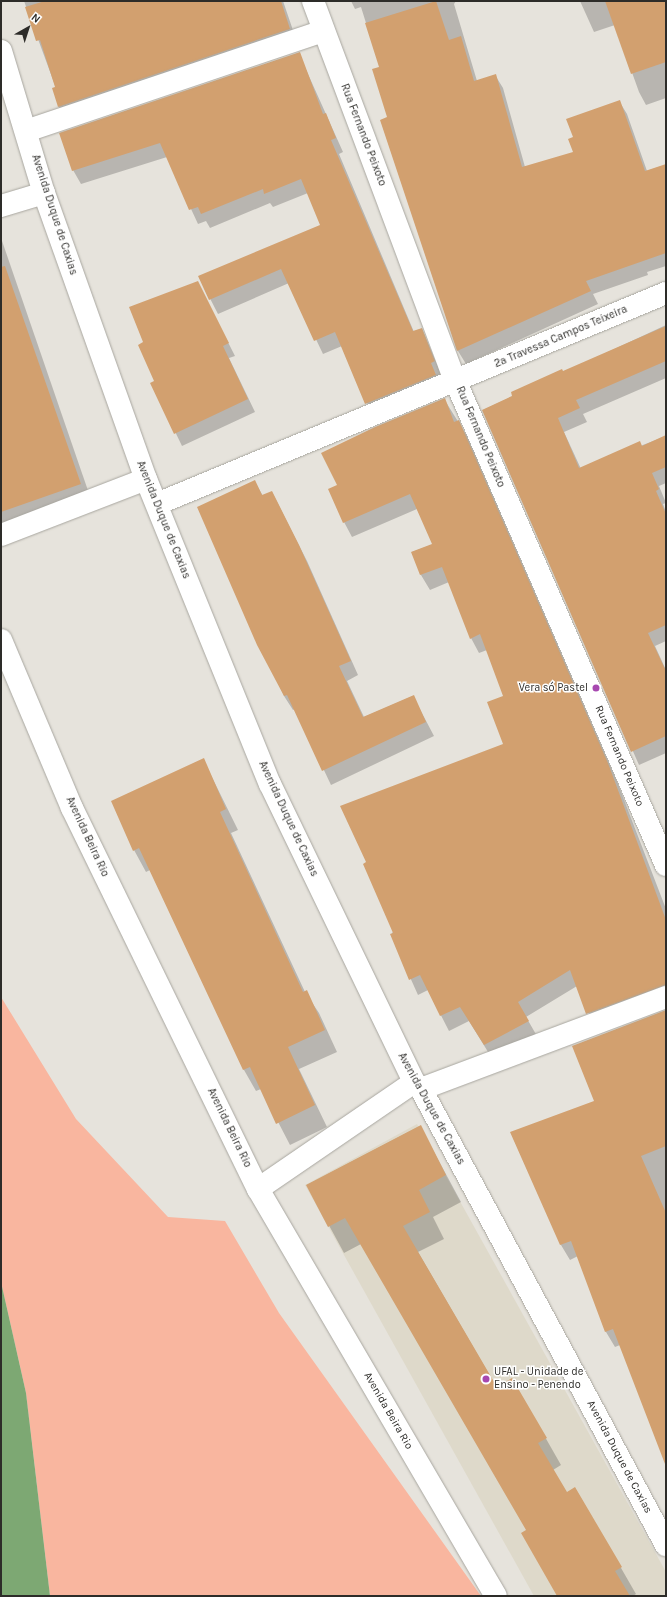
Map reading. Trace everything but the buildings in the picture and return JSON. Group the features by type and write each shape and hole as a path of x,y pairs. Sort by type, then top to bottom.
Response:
{"main road":[{"name":"Rua Fernando Peixoto","path":"313,1 456,380 666,865"},
{"path":"26,131 324,31"},
{"name":"Avenida Duque de Caxias","path":"1,51 44,193 146,479 270,784 418,1085 666,1546"},
{"path":"1,206 44,193"},
{"name":"2ª Travessa Campos Teixeira","path":"157,504 666,293"},
{"path":"1,535 146,479"},
{"name":"Avenida Beira Rio","path":"1,640 72,808 258,1189 496,1596"},
{"path":"258,1189 418,1085 666,998"}],"shaded area":[{"path":"1,997 76,1119 168,1217 225,1221 279,1313 481,1596 50,1596 26,1393 1,1282"},
{"name":"UFAL - Unidade de Ensino - Penendo","path":"417,1124 666,1572 666,1596 534,1596 305,1185"},
{"path":"1,1282 26,1393 50,1596 1,1596"}],"place":[{"name":"Vera só Pastel","path":"596,688"},
{"name":"UFAL - Unidade de Ensino - Penendo","path":"486,1379"}]}
